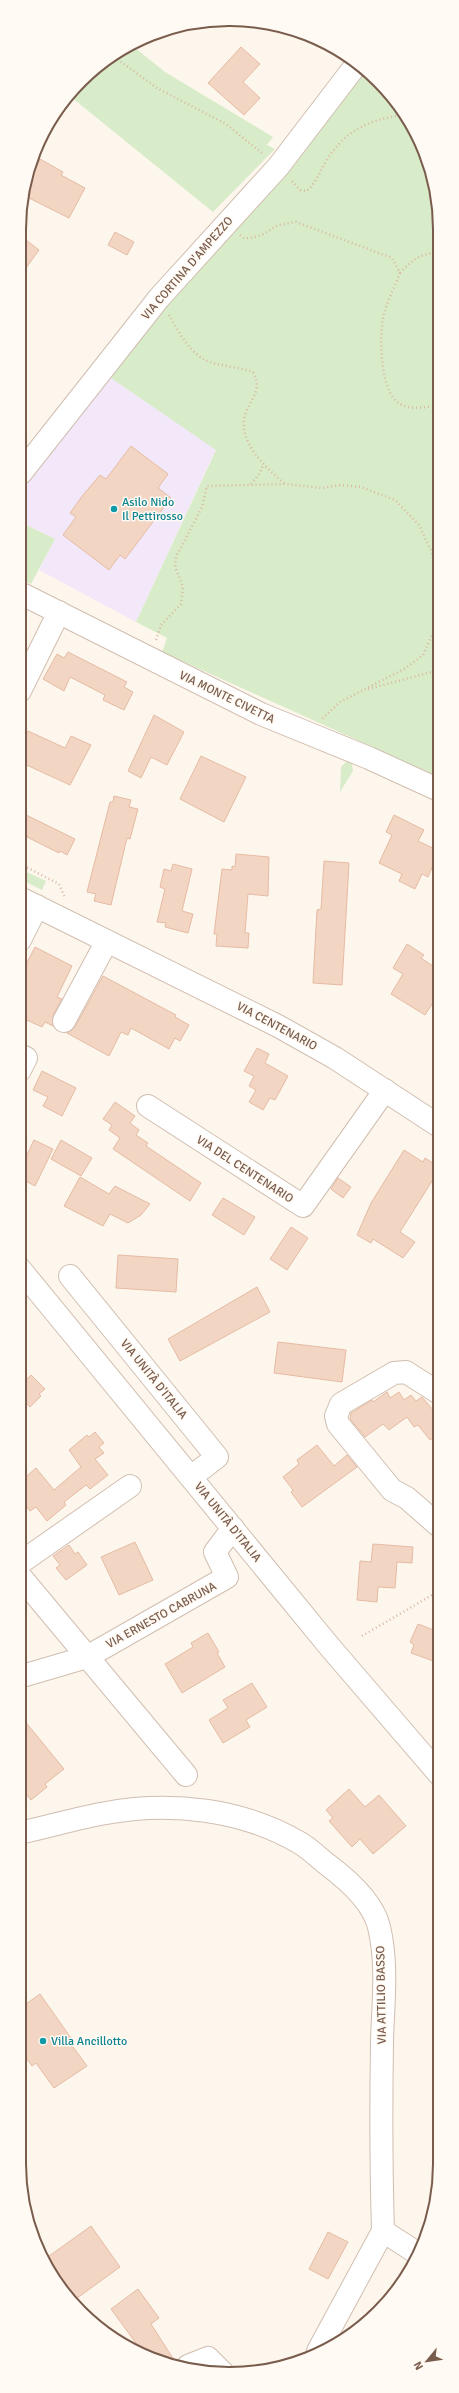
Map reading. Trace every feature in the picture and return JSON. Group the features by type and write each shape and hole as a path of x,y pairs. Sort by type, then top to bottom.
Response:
{"street":[{"name":"VIA CORTINA D'AMPEZZO","path":"26,465 159,298 278,167 353,68"},
{"name":"VIA MONTE CIVETTA","path":"26,596 210,690 312,737 369,758 433,787"},
{"path":"26,679 60,612"},
{"name":"VIA CENTENARIO","path":"26,915 29,902 278,1026 385,1090 433,1122"},
{"path":"64,1021 107,940"},
{"name":"VIA DEL CENTENARIO","path":"148,1106 303,1206 385,1090"},
{"name":"VIA UNITÀ D'ITALIA","path":"26,1276 433,1768"},
{"name":"VIA UNITÀ D'ITALIA","path":"70,1276 217,1457 191,1477"},
{"path":"433,1389 406,1372 394,1373 341,1404 336,1416 338,1424 392,1490 407,1498 433,1521"},
{"path":"26,1559 130,1486"},
{"name":"VIA ERNESTO CABRUNA","path":"26,1675 87,1657 227,1577 216,1552 233,1528"},
{"path":"26,1583 186,1775"},
{"name":"VIA ATTILIO BASSO","path":"26,1832 106,1813 133,1809 197,1809 232,1816 269,1828 300,1843 339,1874 369,1905 379,1926 384,1964 380,2153 383,2231"},
{"path":"321,2345 383,2231 414,2250"},
{"path":"194,2364 208,2358 217,2367"}],"path":[{"path":"118,59 157,88 226,124 278,167 300,190 307,191 316,182 325,162 337,146 358,128 377,118 399,116"},
{"path":"226,223 244,238 251,238 262,235 278,225 296,222 392,258 400,273"},
{"path":"433,252 426,253 408,263 400,273 384,314 382,346 389,393 400,404 416,409 433,407"},
{"path":"159,298 182,336 195,353 210,362 236,366 253,372 258,382 257,391 246,413 244,428 257,457 263,465 286,484"},
{"path":"251,484 260,473 263,465"},
{"path":"149,658 161,625 181,604 183,587 175,567 176,557 202,507 207,486 286,484 322,488 340,484 361,488 394,500 419,525 433,555"},
{"path":"312,737 322,719 340,702 406,668 423,655 433,633"},
{"path":"364,690 433,672"},
{"path":"362,1636 433,1595"}],"shaded area":[{"path":"108,376 216,449 136,622 39,570 55,539 26,525 26,481"}],"green space":[{"path":"136,49 165,72 273,137 267,145 275,149 213,212 74,99 106,68 116,60"},
{"path":"362,75 382,95 399,116 418,152 426,177 433,216 433,774 162,652 167,638 136,622 216,450 108,376 152,320 292,168"},
{"path":"26,525 55,539 31,584 26,581"},
{"path":"347,761 352,764 353,771 340,792 341,767"},
{"path":"26,872 46,881 42,890 26,882"}],"building":[{"path":"241,47 260,64 243,82 260,98 244,115 208,83"},
{"path":"40,159 63,172 61,175 85,188 69,218 29,198 36,168"},
{"path":"115,232 134,242 127,255 108,245"},
{"path":"26,240 39,250 26,268"},
{"name":"Asilo Nido Il Pettirosso","path":"131,446 168,474 158,488 171,498 125,559 120,555 109,570 63,535 76,517 70,513 83,495 100,475 106,479"},
{"path":"68,652 127,682 124,687 133,692 124,710 103,700 105,695 70,677 64,691 43,679 57,654 64,658"},
{"path":"154,715 184,732 167,765 151,757 141,778 128,771"},
{"path":"28,731 65,748 71,736 91,745 70,785 26,765 26,734"},
{"path":"201,756 246,777 224,822 180,799"},
{"path":"114,796 131,800 129,807 138,809 130,839 127,838 111,905 94,901 96,894 87,892 110,802 113,802"},
{"path":"26,815 75,839 67,855 60,851 59,853 27,837"},
{"path":"394,815 424,830 418,841 433,848 433,865 428,877 422,874 415,889 399,881 402,874 379,863 392,835 386,832"},
{"path":"236,854 269,857 268,896 248,894 245,933 249,933 248,948 216,946 217,934 214,934 222,869 232,870 232,866 235,867"},
{"path":"324,861 349,863 342,985 313,983 317,910 321,909"},
{"path":"173,864 192,869 182,911 193,914 188,933 165,927 166,923 157,922 165,889 160,887 164,869 171,871"},
{"path":"407,944 424,955 421,958 433,966 433,1003 425,1015 391,994 403,974 393,968"},
{"path":"35,947 72,966 57,997 62,999 53,1015 53,1026 45,1022 42,1027 26,1020 26,964"},
{"path":"103,976 176,1015 175,1017 189,1025 180,1041 175,1038 169,1049 131,1028 128,1035 121,1032 109,1056 67,1033 75,1027"},
{"path":"257,1048 269,1054 265,1063 288,1076 275,1100 270,1098 263,1110 249,1102 256,1090 249,1086 254,1076 244,1071"},
{"path":"42,1071 76,1088 62,1116 43,1106 48,1097 33,1090"},
{"path":"115,1102 135,1116 130,1123 139,1130 136,1135 148,1143 146,1146 201,1183 190,1201 113,1149 120,1138 109,1130 112,1125 103,1119"},
{"path":"34,1140 53,1149 35,1186 26,1181 26,1157"},
{"path":"61,1140 92,1158 81,1176 51,1159"},
{"path":"404,1150 423,1162 425,1158 433,1163 433,1180 400,1232 415,1242 403,1258 373,1239 371,1243 357,1235 371,1203"},
{"path":"80,1177 109,1194 115,1186 150,1204 141,1215 128,1223 110,1214 103,1226 64,1206"},
{"path":"338,1178 351,1187 343,1198 331,1189"},
{"path":"223,1198 255,1217 244,1235 212,1215"},
{"path":"291,1227 308,1238 287,1270 270,1259"},
{"path":"118,1255 178,1259 176,1292 116,1288"},
{"path":"257,1287 270,1312 180,1361 168,1339"},
{"path":"278,1342 346,1350 342,1382 274,1373"},
{"path":"31,1375 45,1389 39,1394 41,1396 30,1407 27,1404 26,1405 26,1380"},
{"path":"387,1392 390,1398 399,1392 404,1400 411,1395 416,1401 422,1397 433,1410 433,1438 430,1440 418,1425 414,1427 407,1417 389,1430 383,1424 365,1437 350,1419 351,1413 372,1400 373,1402"},
{"path":"95,1432 104,1443 99,1447 104,1453 95,1459 108,1475 90,1489 86,1485 64,1502 66,1505 47,1521 36,1507 30,1511 26,1506 26,1477 36,1468 54,1490 81,1467 69,1450 87,1435 89,1437"},
{"path":"317,1445 334,1466 347,1455 357,1467 302,1507 291,1492 293,1490 283,1477 299,1464 297,1460"},
{"path":"135,1542 153,1580 119,1595 101,1557"},
{"path":"373,1544 413,1547 412,1563 397,1562 395,1588 378,1587 377,1602 357,1600 360,1561 371,1562"},
{"path":"69,1545 75,1554 78,1552 87,1565 66,1580 56,1568 60,1565 53,1556"},
{"path":"418,1624 433,1630 433,1661 411,1653 414,1645 410,1642"},
{"path":"208,1633 219,1652 217,1653 225,1667 182,1693 165,1664 193,1647 191,1643"},
{"path":"252,1683 267,1707 246,1720 250,1727 223,1743 209,1720 228,1708 223,1700"},
{"path":"26,1723 64,1769 45,1784 47,1787 31,1800 26,1794"},
{"path":"349,1789 365,1807 379,1795 406,1826 373,1854 360,1839 352,1847 329,1821 333,1818 326,1810"},
{"name":"Villa Ancillotto","path":"40,1994 71,2038 68,2040 87,2066 54,2088 36,2063 32,2066 26,2058 26,2004"},
{"path":"91,2226 120,2267 77,2298 60,2277 48,2257"},
{"path":"328,2232 348,2242 328,2279 309,2269"},
{"path":"138,2289 159,2318 151,2324 173,2359 138,2345 111,2309"}],"place":[{"name":"Asilo Nido Il Pettirosso","path":"114,509"},
{"name":"Villa Ancillotto","path":"43,2041"}]}
